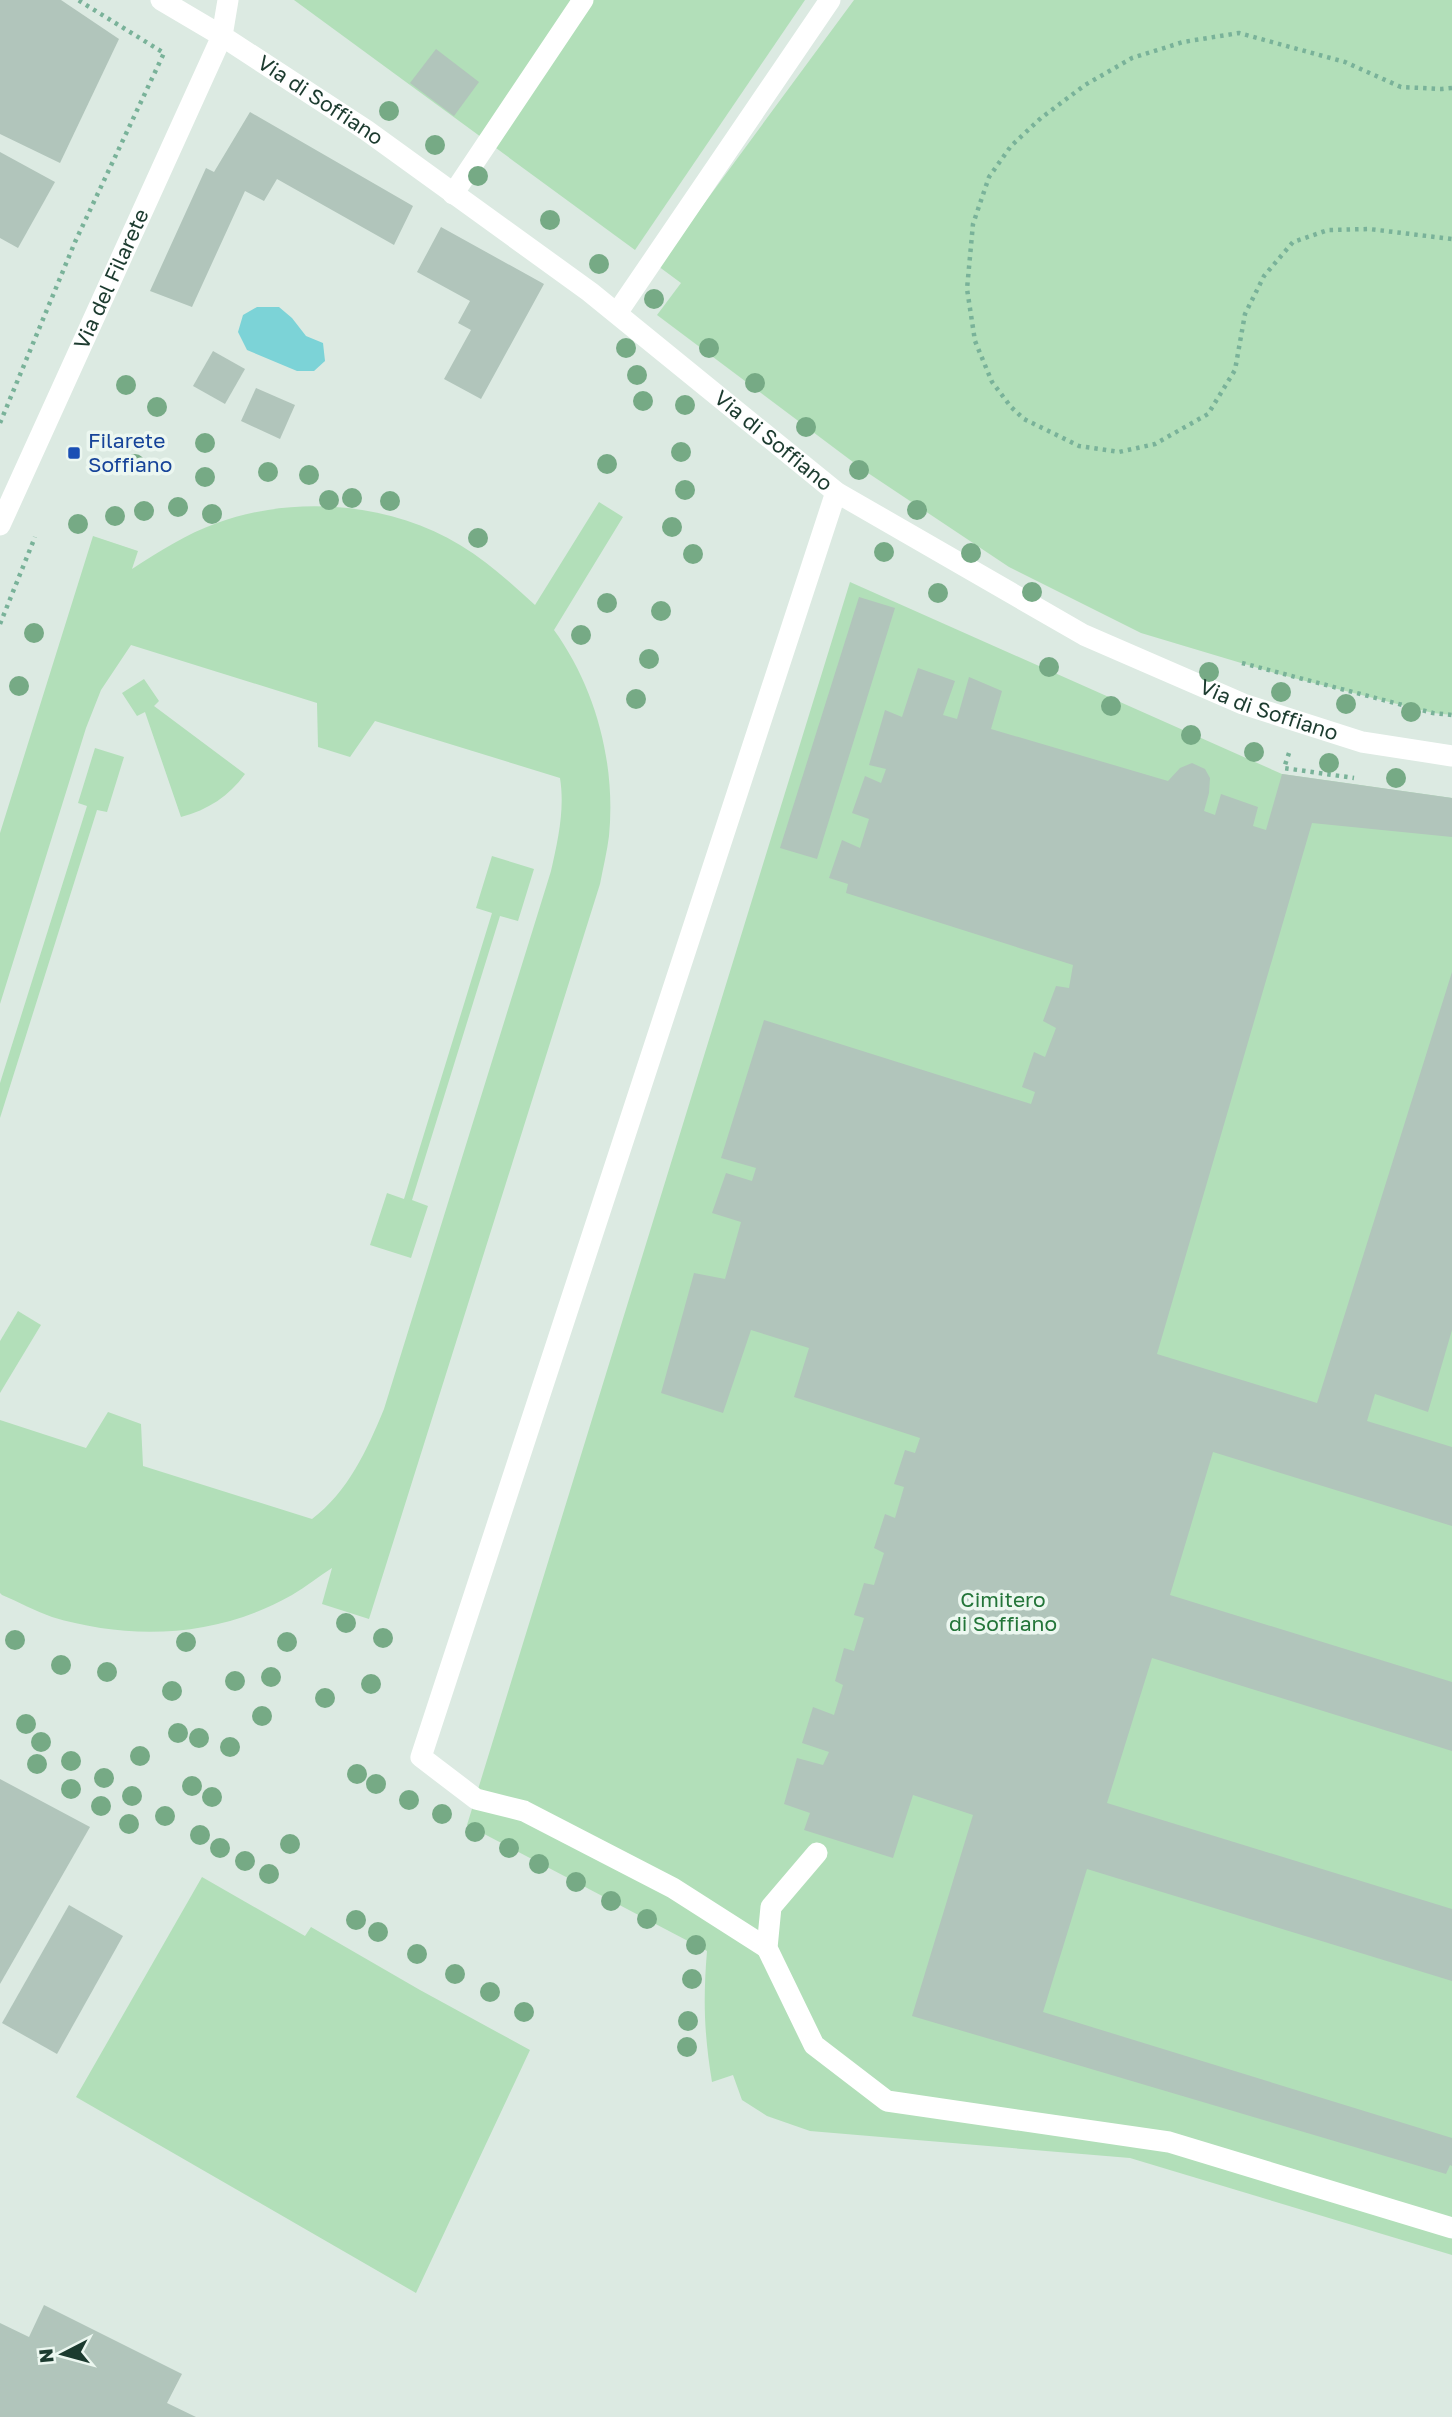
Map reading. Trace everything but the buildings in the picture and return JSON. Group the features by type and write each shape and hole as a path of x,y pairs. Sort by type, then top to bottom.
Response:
{"street":[{"name":"Via di Soffiano","path":"161,0 222,36 366,130 617,313 836,492 1084,635 1243,704 1362,742 1452,756"},
{"name":"Via del Filarete","path":"0,525 222,36 228,0"},
{"path":"453,194 583,0"},
{"path":"617,313 830,0"},
{"path":"767,1948 673,1888 524,1811 476,1799 421,1757 836,492"},
{"path":"817,1853 771,1907 767,1948 814,2045 887,2101 1169,2141 1452,2228"}],"path":[{"path":"0,423 75,242 164,53 78,0"},
{"path":"1452,88 1401,87 1345,62 1239,33 1183,42 1132,58 1085,85 1052,110 1021,137 989,177 973,224 967,289 975,341 992,382 1024,419 1079,446 1119,452 1155,444 1208,414 1235,370 1245,313 1264,276 1293,242 1328,230 1369,229 1452,239"},
{"path":"1241,663 1433,713 1452,715"}],"green space":[{"path":"294,0 805,0 635,250"},
{"path":"854,0 1452,0 1452,715 1433,713 1278,674 1141,633 1009,567 865,471 657,315 681,283 658,266"},
{"path":"599,502 623,517 554,630 569,653 592,702 606,754 609,836 600,884 369,1619 322,1604 332,1568 292,1595 264,1609 235,1620 174,1631 113,1630 82,1625 52,1617 2,1595 0,1420 86,1448 108,1412 141,1424 143,1466 312,1519 346,1483 371,1440 384,1409 551,871 561,813 560,778 375,721 350,757 318,747 317,703 131,645 101,690 86,728 0,1004 0,833 93,536 138,551 132,569 195,532 246,514 309,506 341,507 403,519 433,531 460,545 490,566 535,605"},
{"name":"Cimitero di Soffiano","path":"850,582 1282,774 1452,798 1452,2255 1130,2158 810,2131 767,2116 742,2100 733,2075 712,2082 705,2016 707,1951 467,1825"},
{"path":"144,679 159,701 154,706 245,774 225,795 191,814 181,817 145,712 137,716 122,693"},
{"path":"95,748 124,757 107,812 97,810 0,1118 0,1083 87,806 78,803"},
{"path":"492,856 534,869 518,921 500,916 412,1200 428,1206 411,1258 370,1245 387,1193 404,1199 492,913 476,908"},
{"path":"18,1311 41,1325 0,1393 0,1341"},
{"path":"202,1877 305,1936 311,1927 530,2050 416,2293 76,2097"}],"water":[{"path":"257,307 279,307 306,336 323,343 325,361 314,371 297,371 247,350 238,332 243,315"}],"place":[{"name":"Filarete Soffiano","path":"74,453"}]}
